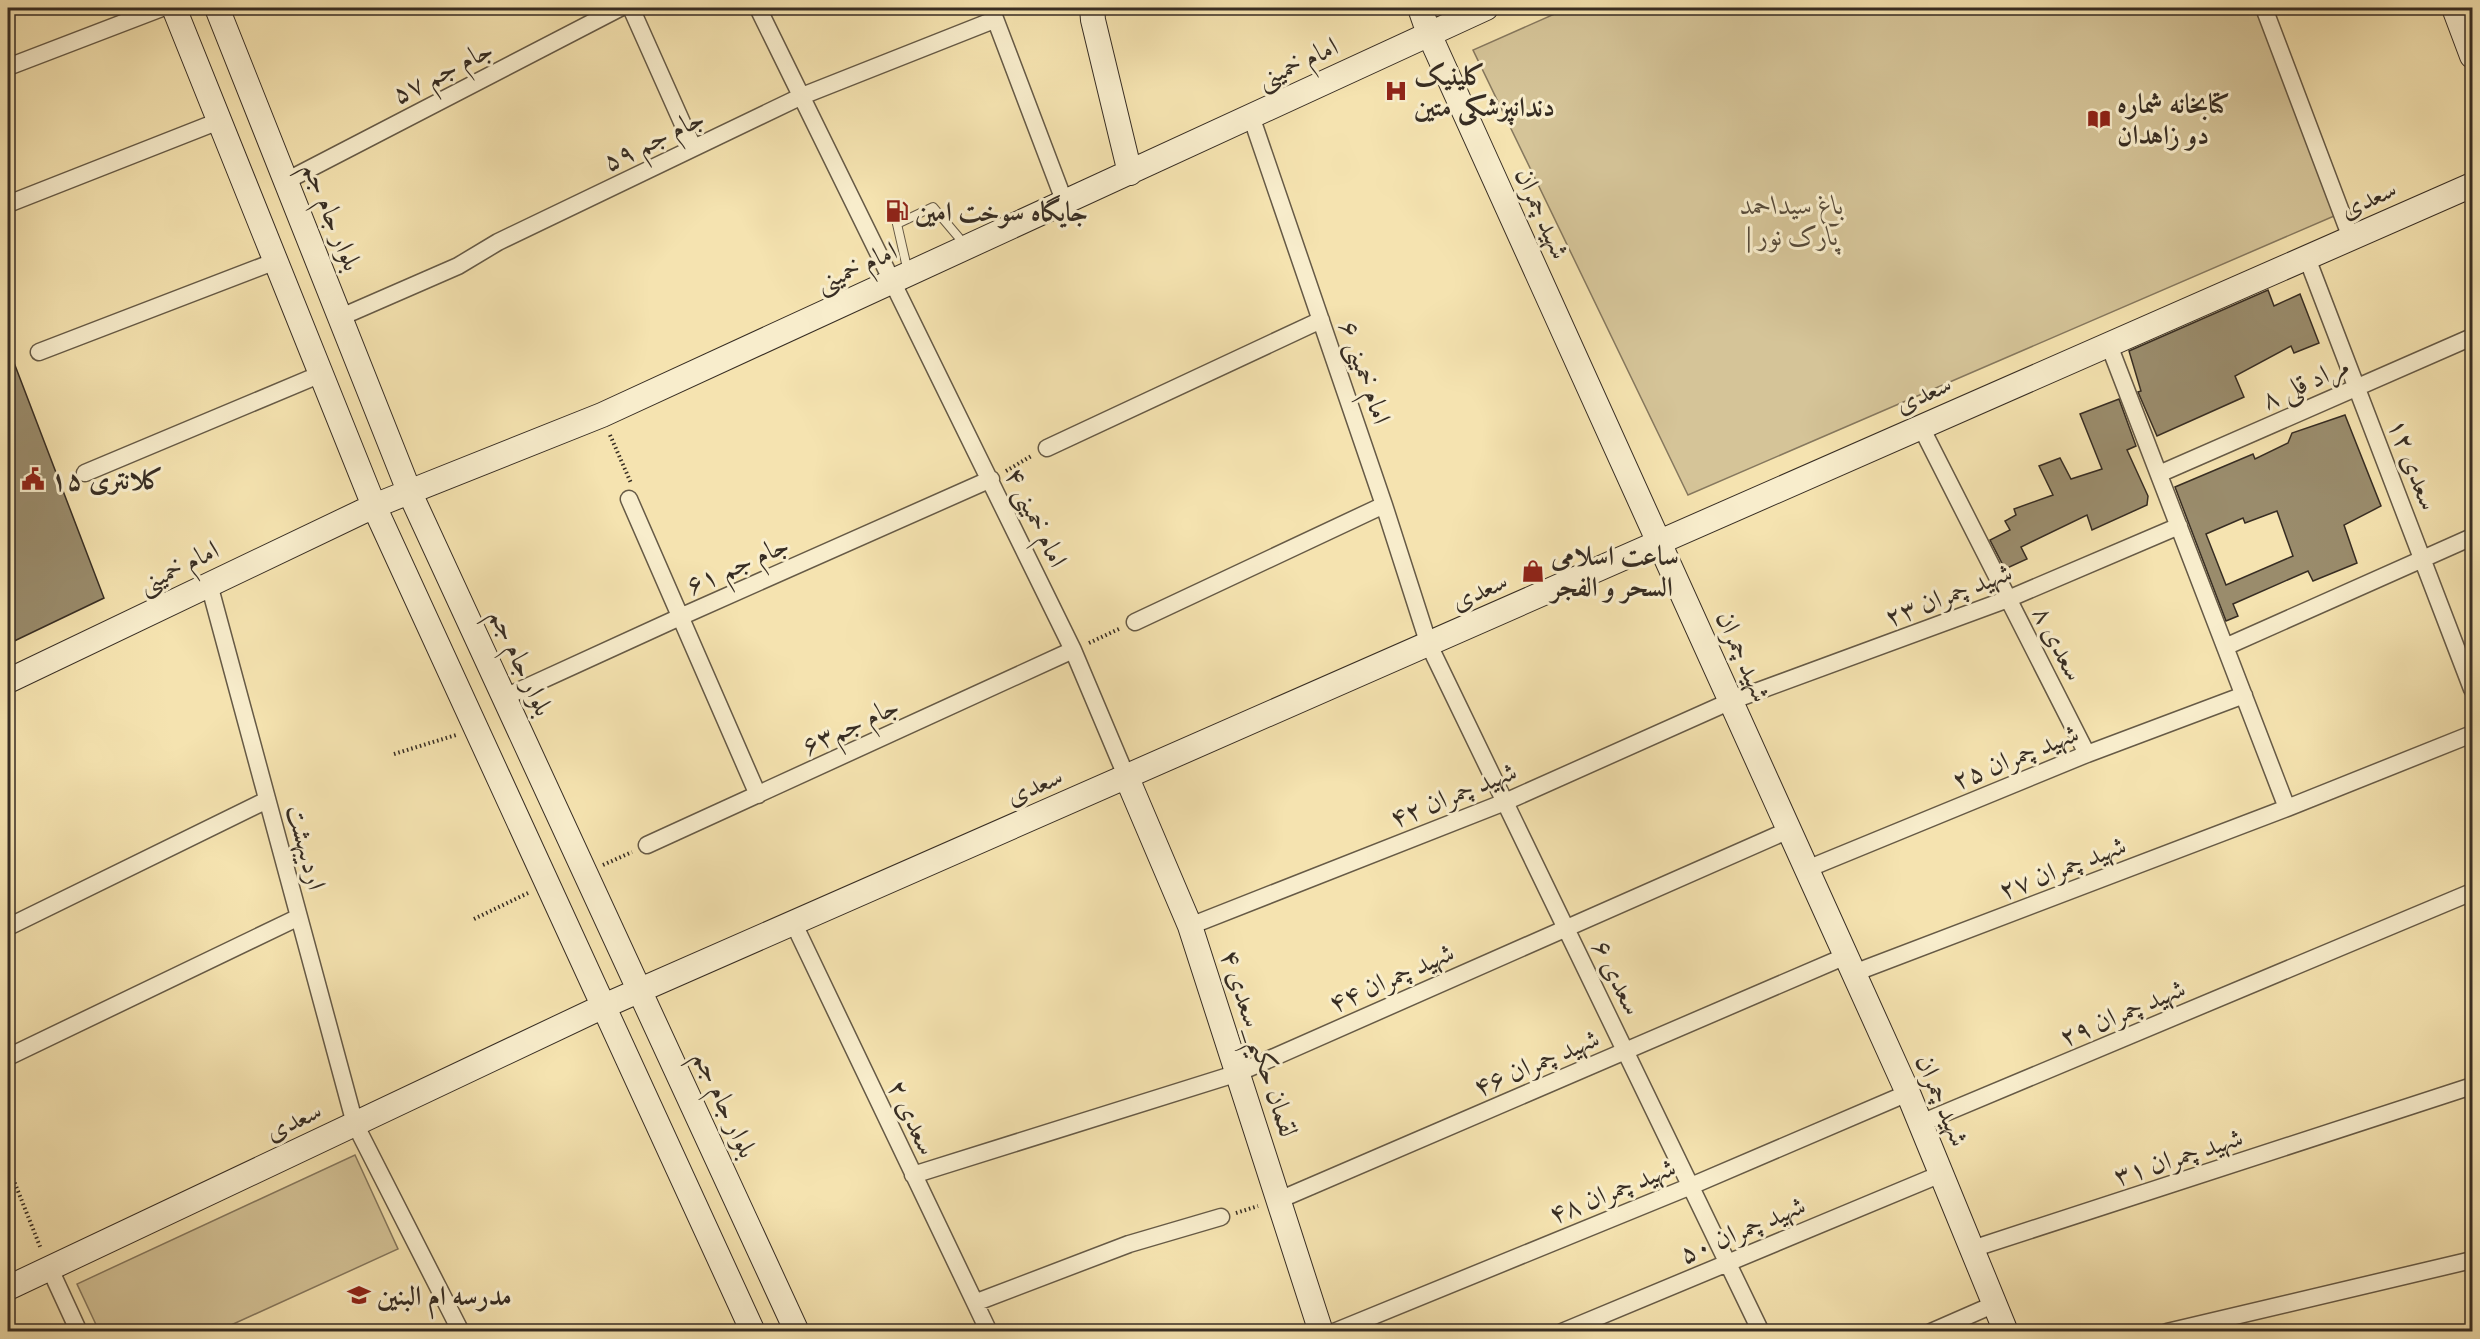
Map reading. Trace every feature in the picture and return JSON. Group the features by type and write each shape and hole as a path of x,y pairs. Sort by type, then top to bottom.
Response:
{"main road":[{"path":"174,8 374,506 753,1332"},
{"name":"بلوار جام جم","path":"217,8 408,491 798,1332"},
{"path":"1092,8 1130,173"},
{"name":"شهید چمران","path":"1420,8 1429,34 1908,1093 2006,1332"},
{"name":"امام خمینی","path":"8,681 374,506 602,415 1486,8"},
{"path":"2454,8 2472,56"},
{"name":"سعدی","path":"8,1288 604,1006 2472,185"},
{"name":"لقمان حکیم_سعدی ۴","path":"1127,777 1190,926 1321,1332"}],"street":[{"path":"8,67 162,8"},
{"name":"جام جم ۵۷","path":"286,180 620,8"},
{"path":"631,8 693,147"},
{"name":"امام خمینی ۴","path":"758,8 802,96 901,279 991,479 1073,650 1127,777"},
{"path":"2264,8 2352,238"},
{"path":"992,14 1065,202"},
{"name":"جام جم ۵۹","path":"341,317 458,266 498,242 802,96 992,14"},
{"name":"امام خمینی ۶","path":"1251,116 1384,505 1429,645"},
{"path":"8,204 219,121"},
{"name":"سعدی ۱۲","path":"2307,258 2472,689"},
{"path":"39,352 276,261"},
{"path":"1047,448 1321,320"},
{"name":"مراد قلی ۸","path":"2159,474 2472,337"},
{"path":"2109,345 2287,808"},
{"path":"85,473 321,374"},
{"name":"سعدی ۸","path":"1921,427 2087,754"},
{"name":"جام جم ۶۱","path":"505,698 680,617 991,479"},
{"path":"629,499 758,795"},
{"path":"1135,622 1384,505"},
{"name":"شهید چمران ۲۳","path":"1731,701 2008,599 2179,526"},
{"path":"2225,647 2472,537"},
{"name":"اردیبهشت","path":"209,584 356,1124 461,1332"},
{"name":"سعدی ۶","path":"1429,645 1761,1332"},
{"name":"جام جم۶۳","path":"647,845 1073,650"},
{"name":"شهید چمران ۲۵","path":"1807,869 2087,754 2244,695"},
{"name":"شهید چمران ۴۲","path":"1190,926 1505,802 1731,701"},
{"name":"شهید چمران ۲۷","path":"1850,964 2287,808 2472,734"},
{"path":"8,927 267,800"},
{"name":"شهید چمران ۴۴","path":"913,1175 1238,1073 1789,830"},
{"name":"شهید چمران ۲۹","path":"1921,1124 2472,892"},
{"path":"8,1057 299,917"},
{"name":"سعدی ۲","path":"793,922 913,1175 977,1302 989,1332"},
{"name":"شهید چمران ۴۶","path":"1279,1200 1626,1051 1850,964"},
{"name":"شهید چمران ۳۱","path":"1972,1250 2472,1086"},
{"name":"شهید چمران ۴۸","path":"1334,1332 1690,1186 1908,1093"},
{"name":"شهید چمران ۵۰","path":"1562,1332 1941,1173"},
{"path":"977,1302 1129,1244 1221,1217"},
{"path":"2167,1332 2472,1260"},
{"path":"50,1269 79,1332"},
{"path":"1931,1332 1995,1304"}],"lane":[{"path":"901,279 897,224 933,207 968,248"}],"path":[{"path":"602,415 632,486 629,499"},
{"path":"991,479 1047,448"},
{"path":"1073,650 1135,622"},
{"path":"394,754 477,729"},
{"path":"586,873 647,845"},
{"path":"474,919 548,884"},
{"path":"8,1166 50,1269"},
{"path":"1221,1217 1279,1200"}],"green space":[{"name":"باغ سیداحمد | پارک نور","path":"1568,8 2270,8 2348,210 1688,495 1473,50"},
{"path":"355,1155 398,1249 218,1331 99,1331 77,1284"}],"building":[{"path":"2268,290 2274,306 2300,294 2319,343 2294,353 2291,346 2235,376 2244,397 2157,436 2138,392 2141,391 2129,351"},
{"name":"کلانتری ۱۵","path":"8,347 104,598 8,644"},
{"path":"2119,399 2136,446 2127,450 2148,496 2147,505 2092,530 2087,515 2021,547 2027,559 2005,569 1990,540 2010,530 2005,521 2016,515 2014,509 2053,495 2039,466 2060,458 2071,479 2102,469 2080,414"},
{"path":"2345,415 2381,506 2344,525 2357,563 2313,581 2308,571 2233,604 2238,616 2226,621 2175,487 2253,454 2255,459 2288,443 2292,433","holes":["2277,511 2293,556 2226,585 2206,534 2243,518 2245,523"]}],"place":[{"name":"کلینیک دندانپزشکی متین","path":"1396,91"},
{"name":"کتابخانه شماره دو زاهدان","path":"2099,119"},
{"name":"جایگاه سوخت امین","path":"897,211"},
{"name":"کلانتری ۱۵","path":"33,479"},
{"name":"ساعت اسلامی السحر و الفجر","path":"1533,571"},
{"name":"مدرسه ام البنین","path":"359,1295"}]}
